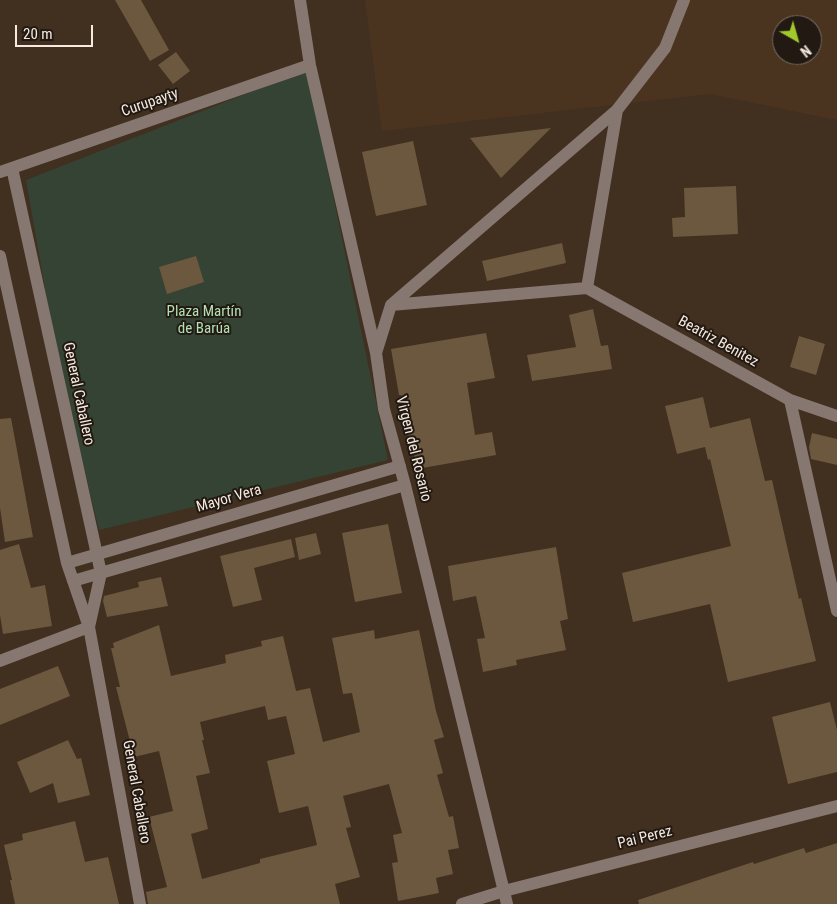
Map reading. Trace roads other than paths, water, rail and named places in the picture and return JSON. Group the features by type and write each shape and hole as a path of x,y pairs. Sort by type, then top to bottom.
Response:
{"street":[{"name":"Virgen del Rosario","path":"300,0 310,65 376,353 384,409 405,485 507,904"},
{"path":"376,353 391,305 617,110 665,48 684,0"},
{"name":"Curupayty","path":"6,170 310,65"},
{"path":"391,305 587,288 617,110"},
{"name":"General Caballero","path":"6,170 101,573 89,627"},
{"name":"General Caballero","path":"0,256 67,563 89,627 140,904"},
{"name":"Beatriz Benitez","path":"587,288 790,400 837,416"},
{"path":"790,400 837,611"},
{"name":"Mayor Vera","path":"67,563 400,466"},
{"path":"73,581 405,485"},
{"path":"0,661 89,627"},
{"name":"Pai Perez","path":"462,904 504,891 837,806"}],"park label":[{"name":"Plaza Martín de Barúa","path":"204,320"}]}
